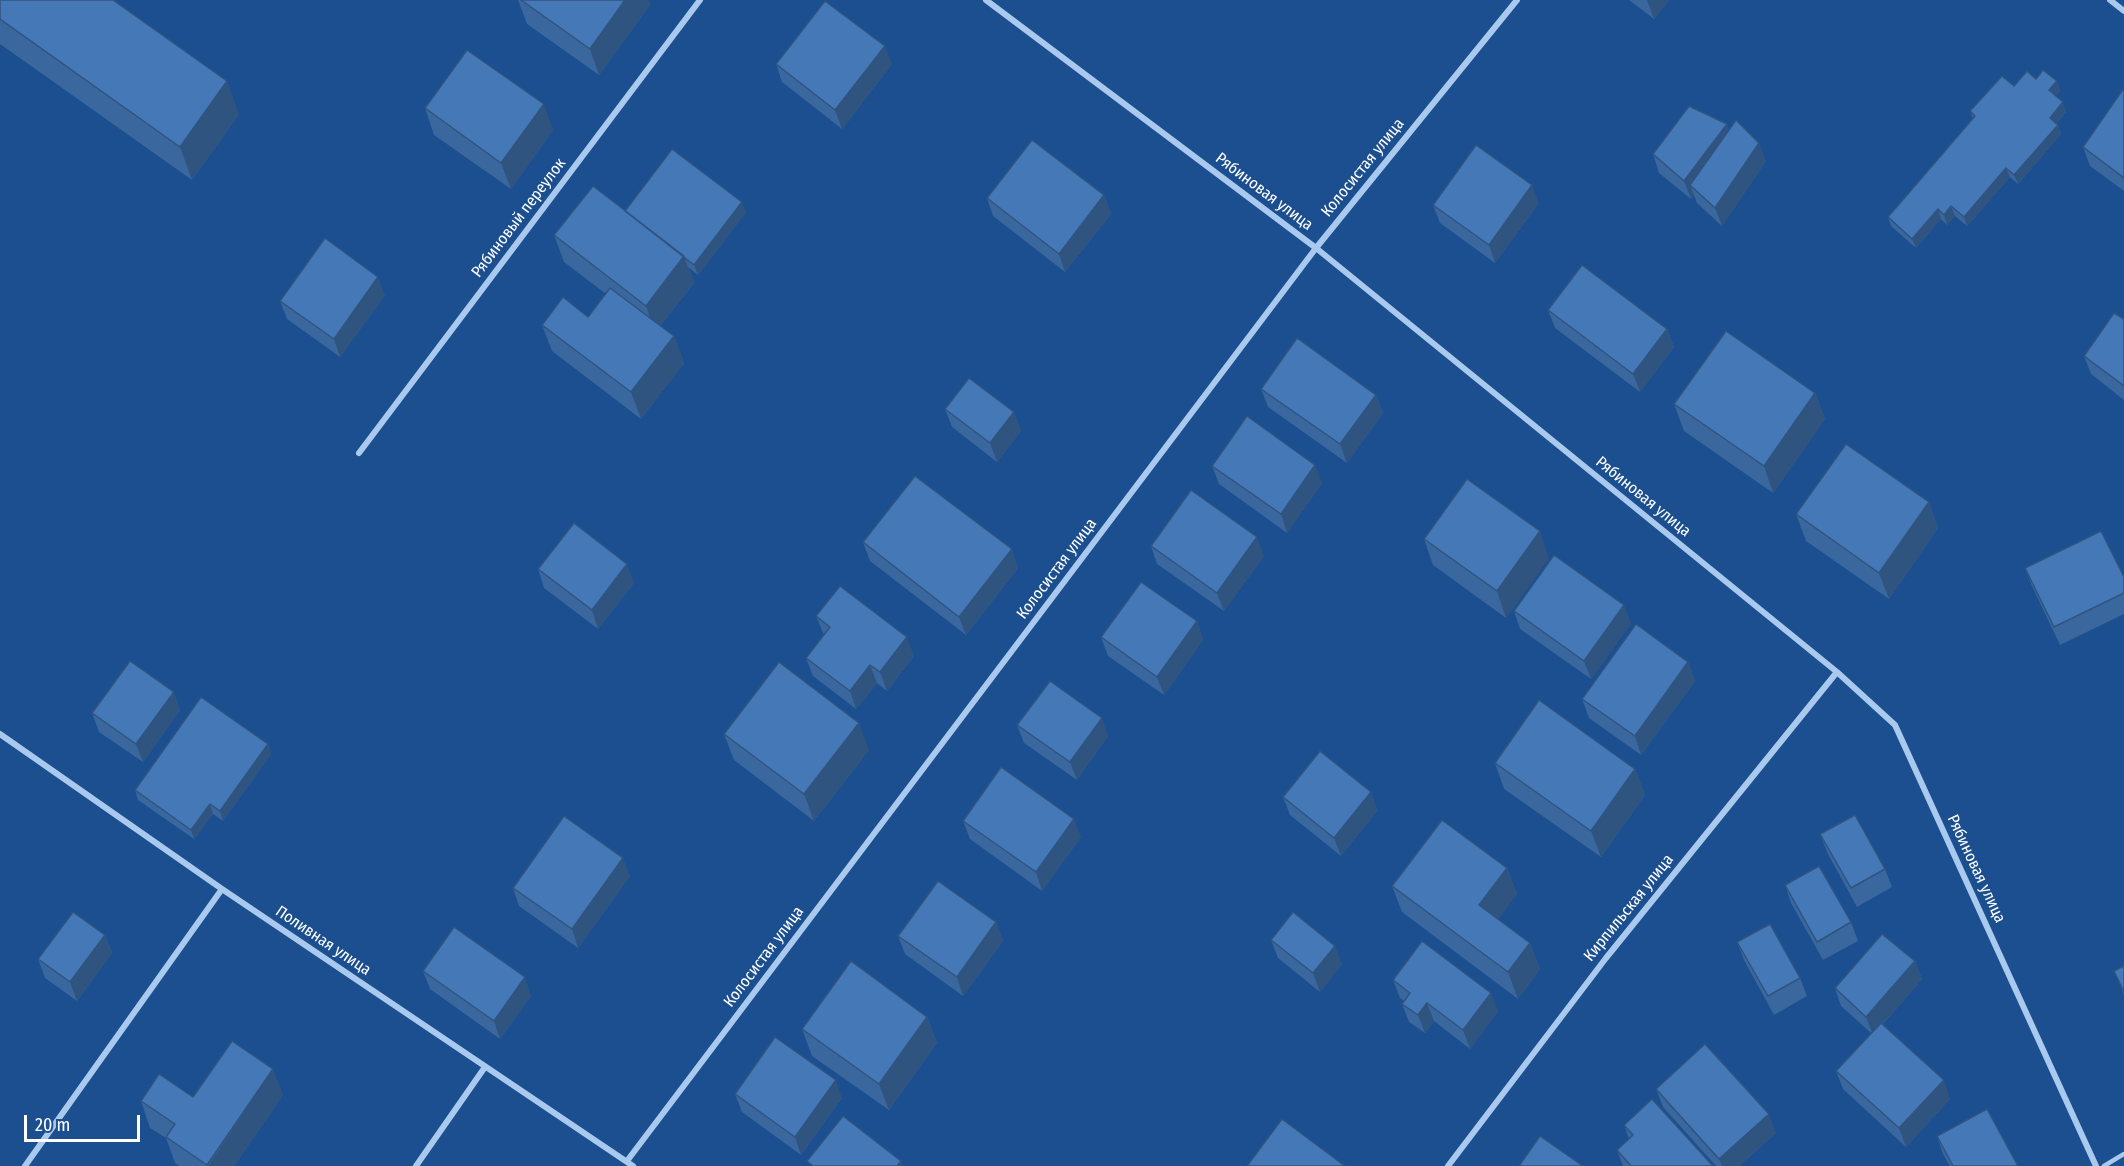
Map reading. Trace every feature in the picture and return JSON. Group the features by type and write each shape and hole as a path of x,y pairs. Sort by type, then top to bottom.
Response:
{"street":[{"name":"Рябиновый переулок","path":"359,453 700,0"},
{"name":"Рябиновая улица","path":"986,0 1316,248 1837,672 1895,725 2096,1166"},
{"name":"Колосистая улица","path":"630,1164 1316,248 1517,0"},
{"path":"2110,0 2124,11"},
{"name":"Кирпильская улица","path":"1448,1166 1606,958 1837,672"},
{"name":"Поливная улица","path":"0,734 222,889 630,1164"},
{"path":"26,1166 222,889"},
{"path":"416,1166 484,1067"}],"lane":[{"path":"2104,1166 2124,1154"}],"building":[{"path":"0,0 113,0 227,81 180,147 0,19"},
{"path":"521,0 625,0 590,49"},
{"path":"825,1 885,46 835,110 776,64"},
{"path":"467,50 544,104 501,163 425,108"},
{"path":"2043,70 2057,81 2049,90 2063,102 2050,118 2058,125 2014,175 2006,168 1964,217 1951,206 1944,215 1938,209 1912,239 1888,217 1975,116 1970,111 2002,76 2014,86 2027,71 2036,79"},
{"path":"2124,88 2124,178 2083,147"},
{"path":"1689,106 1727,124 1684,181 1653,154"},
{"path":"1736,120 1759,143 1715,208 1690,185"},
{"path":"1032,140 1104,195 1059,254 987,198"},
{"path":"1476,145 1532,185 1489,245 1433,205"},
{"path":"672,149 742,202 694,265 625,211"},
{"path":"593,186 684,256 646,306 554,235"},
{"path":"325,238 378,277 334,339 280,301"},
{"path":"1582,265 1667,329 1633,374 1548,310"},
{"path":"610,288 674,336 631,392 542,325 563,297 588,317"},
{"path":"2114,313 2124,319 2124,386 2084,356"},
{"path":"1726,331 1815,393 1764,466 1674,404"},
{"path":"1297,338 1376,395 1340,444 1261,389"},
{"path":"969,378 1014,412 990,443 945,409"},
{"path":"1247,416 1315,465 1281,514 1212,466"},
{"path":"1846,444 1929,502 1879,573 1796,514"},
{"path":"915,476 1012,549 959,617 863,542"},
{"path":"1467,479 1540,531 1497,591 1424,539"},
{"path":"1191,490 1257,537 1217,593 1151,546"},
{"path":"574,523 627,564 592,610 538,569"},
{"path":"2101,531 2124,577 2124,593 2054,627 2025,568"},
{"path":"1554,555 1624,605 1584,661 1514,611"},
{"path":"1141,582 1197,621 1157,677 1101,637"},
{"path":"840,586 907,637 880,672 870,665 850,691 806,658 830,627 816,616"},
{"path":"1636,624 1688,662 1635,736 1582,699"},
{"path":"130,661 174,692 136,744 92,713"},
{"path":"779,662 859,723 804,794 724,734"},
{"path":"1050,681 1102,718 1070,762 1017,725"},
{"path":"201,697 268,744 220,811 210,804 191,830 135,790"},
{"path":"1539,700 1635,769 1591,831 1495,763"},
{"path":"1320,751 1371,792 1334,838 1283,797"},
{"path":"1001,767 1074,819 1036,872 963,821"},
{"path":"1855,815 1885,869 1851,888 1820,834"},
{"path":"564,816 623,858 572,929 513,888"},
{"path":"1442,820 1507,868 1479,905 1530,943 1508,972 1392,886"},
{"path":"1819,866 1851,922 1817,942 1785,885"},
{"path":"938,881 996,922 957,977 898,936"},
{"path":"73,912 105,935 70,982 38,959"},
{"path":"1293,912 1335,946 1313,973 1271,940"},
{"path":"1770,924 1800,978 1768,996 1737,942"},
{"path":"454,927 525,977 494,1021 423,971"},
{"path":"1882,934 1915,961 1866,1017 1835,988"},
{"path":"1422,941 1491,993 1463,1030 1427,1003 1418,1015 1402,1004 1410,993 1393,980"},
{"path":"851,961 927,1017 879,1084 802,1029"},
{"path":"2124,966 2124,992 2114,971"},
{"path":"1881,1023 1944,1080 1899,1128 1836,1071"},
{"path":"775,1037 836,1080 795,1137 735,1094"},
{"path":"232,1041 273,1069 207,1165 166,1137 175,1124 141,1101 159,1074 193,1097"},
{"path":"1705,1044 1769,1114 1719,1159 1656,1089"},
{"path":"1652,1099 1713,1166 1631,1166 1617,1150 1633,1135 1624,1125"},
{"path":"1987,1109 2018,1166 1953,1166 1937,1136"},
{"path":"843,1116 901,1161 897,1166 813,1166 807,1161"},
{"path":"1282,1119 1345,1166 1247,1166"},
{"path":"1540,1136 1583,1166 1519,1166"}]}
